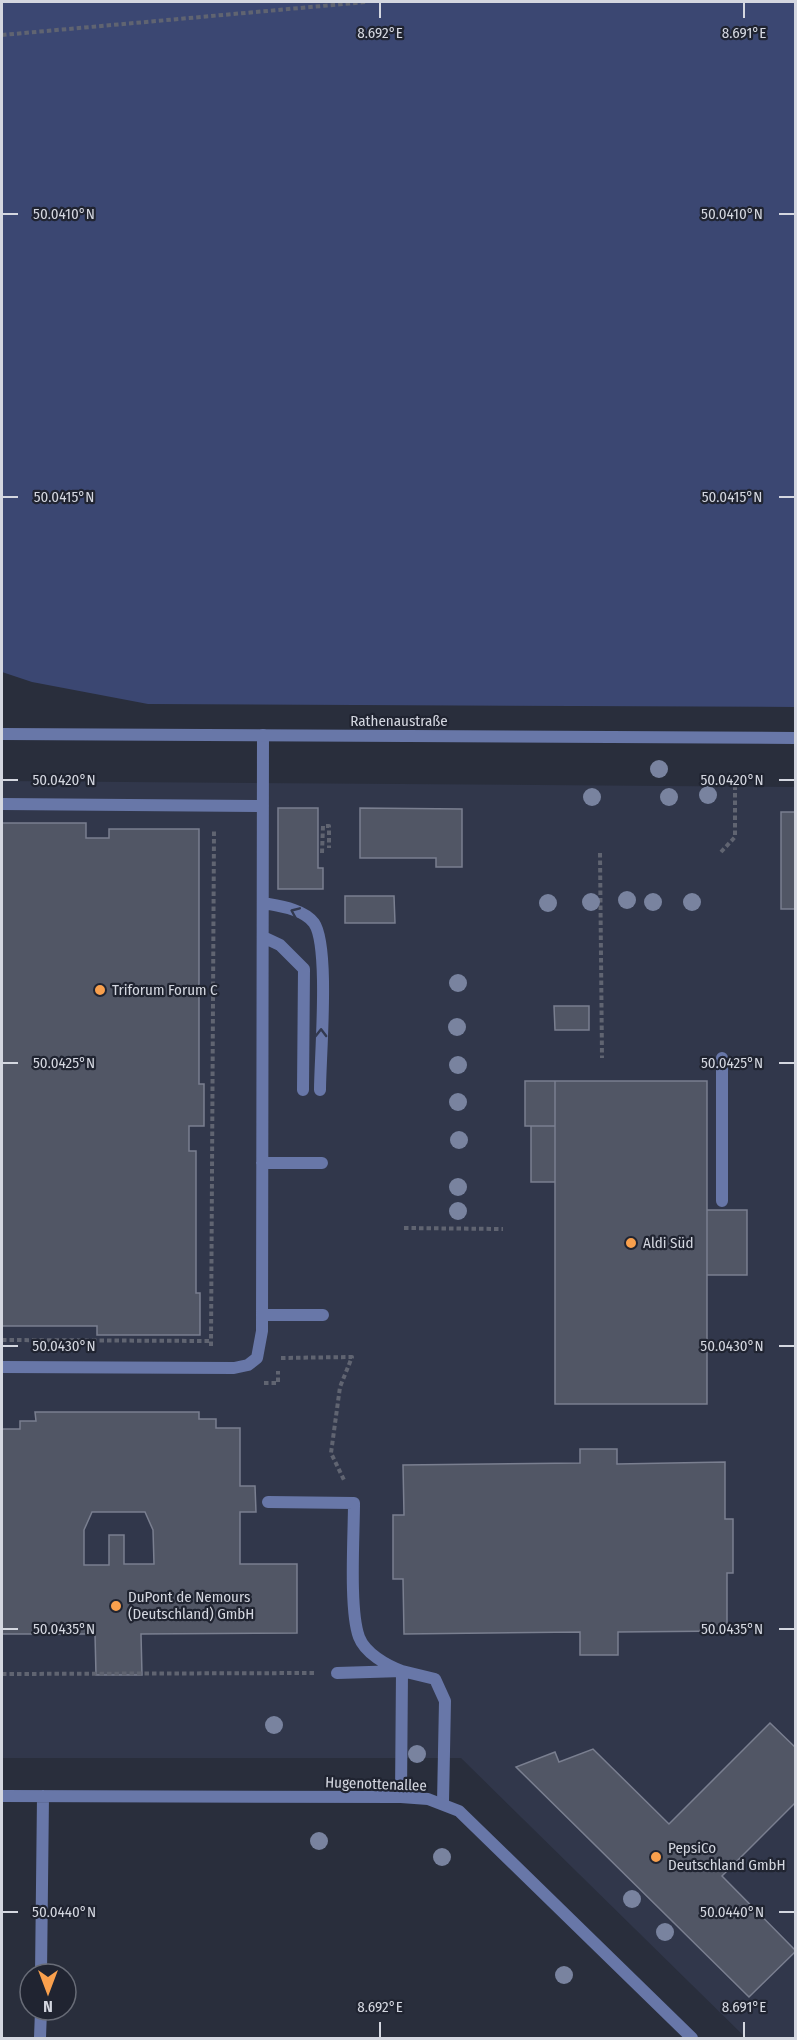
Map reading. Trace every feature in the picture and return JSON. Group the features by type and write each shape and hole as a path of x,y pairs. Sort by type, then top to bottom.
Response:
{"street":[{"name":"Rathenaustraße","path":"2,734 795,738"},
{"path":"2,1367 234,1368 248,1365 257,1358 262,1315 263,735"},
{"path":"2,804 263,806"},
{"path":"263,903 300,912 313,922 318,934 322,976 320,1090"},
{"path":"263,937 280,945 304,969 303,1090"},
{"path":"722,1058 722,1201"},
{"path":"262,1163 322,1163"},
{"path":"262,1315 323,1315"},
{"path":"268,1502 354,1503 356,1616 360,1638 370,1652 402,1671"},
{"path":"401,1797 402,1671"},
{"path":"337,1673 402,1671 435,1679 445,1701 443,1803"},
{"name":"Hugenottenallee","path":"2,1796 401,1797 443,1803 459,1811 692,2038"},
{"path":"41,1962 43,1796"},
{"path":"40,2038 41,2022"}],"path":[{"path":"2,36 366,2"},
{"path":"721,852 735,837 735,779"},
{"path":"211,1348 214,805"},
{"path":"322,853 323,826 329,826 329,848"},
{"path":"600,853 602,1058"},
{"path":"404,1228 503,1229"},
{"path":"2,1340 211,1341"},
{"path":"257,1358 352,1357 340,1387 332,1453 354,1503"},
{"path":"2,1674 337,1673"}],"shaded area":[{"path":"2,2 795,2 795,707 148,704 32,682 2,672"},
{"path":"2,781 795,787 795,2038 746,2038 461,1758 2,1758"}],"building":[{"path":"278,808 318,808 318,868 323,868 323,889 278,889"},
{"path":"360,808 462,809 462,867 436,867 436,858 360,858"},
{"path":"781,812 796,812 796,909 781,909"},
{"name":"Triforum Forum C","path":"2,823 86,823 86,838 109,838 109,829 199,829 199,1084 204,1084 204,1126 189,1126 189,1151 196,1151 196,1293 200,1293 200,1335 97,1335 97,1326 2,1326"},
{"path":"345,896 394,896 395,923 345,923"},
{"path":"554,1006 589,1006 589,1030 555,1030"},
{"path":"525,1081 555,1081 555,1126 525,1126"},
{"name":"Aldi Süd","path":"555,1081 707,1081 707,1404 555,1404"},
{"path":"531,1126 555,1126 555,1182 531,1182"},
{"path":"707,1210 747,1210 747,1275 707,1275"},
{"path":"35,1412 199,1412 199,1419 216,1419 216,1428 240,1428 240,1486 255,1486 256,1512 240,1512 240,1564 297,1564 297,1633 141,1634 142,1675 96,1675 95,1634 2,1634 2,1429 20,1429 20,1421 36,1421","holes":["92,1512 145,1512 153,1530 154,1564 124,1564 124,1535 109,1535 109,1565 84,1565 84,1530"]},
{"path":"580,1449 617,1449 617,1464 725,1462 725,1519 733,1519 733,1573 727,1573 727,1631 618,1632 618,1655 580,1655 580,1632 404,1634 403,1579 393,1579 393,1515 404,1515 403,1465 580,1463"},
{"path":"770,1723 796,1748 796,1802 722,1876 796,1951 749,1997 516,1767 555,1752 559,1762 593,1749 669,1824"}],"place":[{"name":"Triforum Forum C","path":"100,990"},
{"name":"Aldi Süd","path":"631,1243"},
{"name":"DuPont de Nemours (Deutschland) GmbH","path":"116,1606"},
{"name":"PepsiCo Deutschland GmbH","path":"656,1857"}]}
